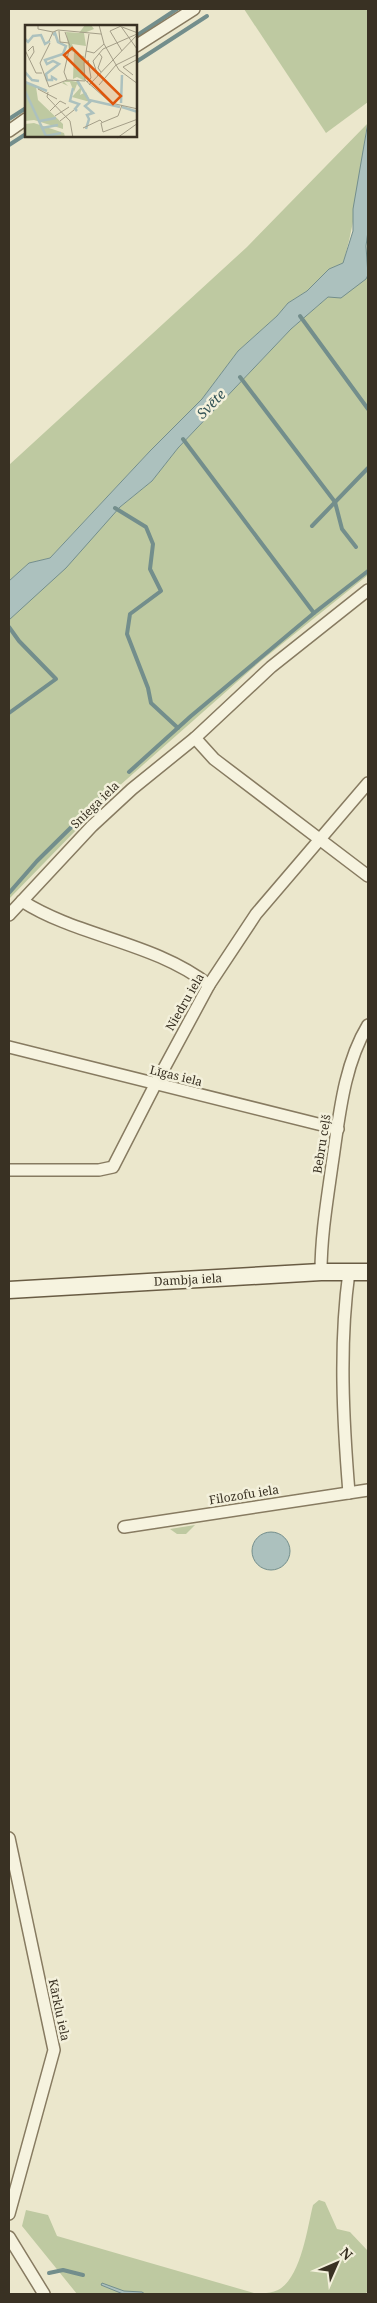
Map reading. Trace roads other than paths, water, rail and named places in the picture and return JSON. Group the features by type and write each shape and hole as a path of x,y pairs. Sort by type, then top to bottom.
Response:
{"street":[{"path":"138,45 194,9"},
{"path":"9,131 25,120"},
{"name":"Sniega iela","path":"9,915 92,826 132,788 195,738 271,667 366,597"},
{"path":"195,738 214,759 318,840 368,876"},
{"name":"Niedru iela","path":"9,1170 99,1170 114,1167 154,1085 209,985 256,914 368,783"},
{"path":"22,901 42,912 162,958 192,972 209,985"},
{"name":"Bebru ceļš","path":"321,1272 321,1238 338,1129 351,1062 368,1025"},
{"name":"Līgas iela","path":"9,1047 154,1085 338,1129"},
{"name":"Dambja iela","path":"9,1290 321,1272 368,1272"},
{"path":"349,1272 346,1299 344,1367 349,1492"},
{"name":"Filozofu iela","path":"124,1526 368,1490"},
{"name":"Kārklu iela","path":"9,1838 54,2050 9,2214"},
{"path":"9,2238 44,2294"}],"water":[{"name":"Svēte","path":"368,122 368,231 366,246 368,275 366,279 341,298 328,297 291,329 178,448 152,481 120,507 66,568 9,620 9,581 29,563 50,558 150,451 202,399 238,351 277,316 288,303 307,291 329,269 343,263 353,231 353,209"},
{"path":"271,1532 285,1537 290,1551 285,1565 271,1570 257,1565 252,1551 257,1537"},
{"path":"102,2283 124,2291 142,2292 145,2294 123,2294 101,2285"}],"waterway":[{"path":"138,35 177,9"},
{"path":"138,61 207,16"},
{"path":"9,119 25,109"},
{"path":"9,145 25,135"},
{"path":"300,316 368,409"},
{"path":"240,377 335,502 342,529 356,547"},
{"path":"183,439 314,613"},
{"path":"312,526 368,468"},
{"path":"115,508 146,527 153,544 150,569 161,591 130,614 127,634 148,688 151,703 178,728"},
{"path":"129,772 191,716 314,613 368,571"},
{"path":"9,627 19,641 56,679 9,713"},
{"path":"9,893 37,861 115,784"},
{"path":"49,2273 63,2270 83,2275"}]}
